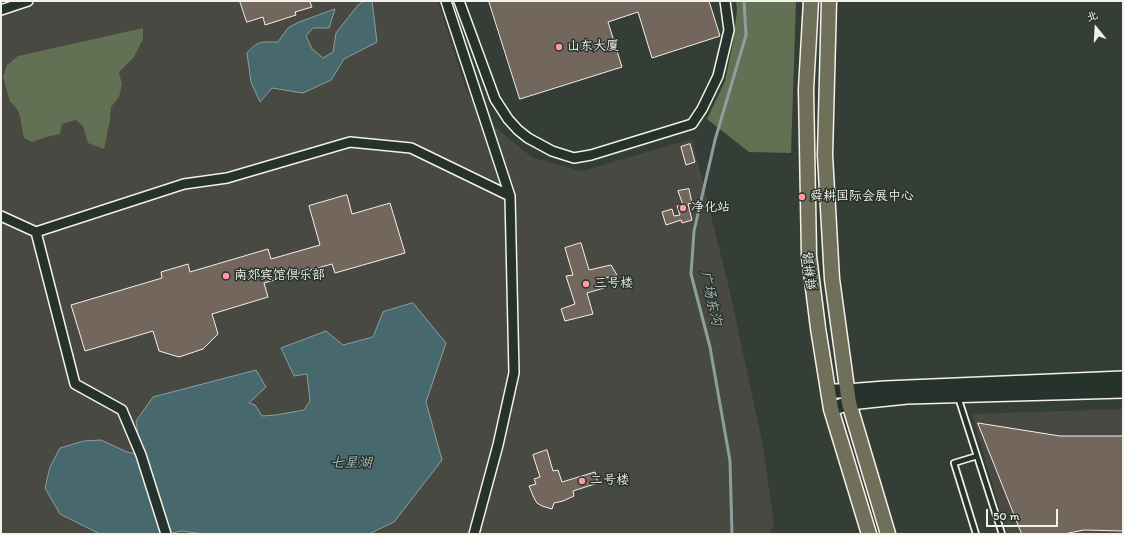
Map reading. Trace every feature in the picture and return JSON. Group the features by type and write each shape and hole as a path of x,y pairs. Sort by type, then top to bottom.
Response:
{"main road":[{"name":"舜耕路","path":"811,1 806,89 809,256 818,328 831,408 869,534"},
{"name":"舜耕路","path":"829,1 825,155 832,279 848,397 888,534"},
{"path":"831,408 848,397 885,388 1123,378"},
{"path":"828,391 848,397 957,396 1123,391"}],"street":[{"path":"1,10 28,1"},
{"path":"446,1 510,196 514,373 498,445 474,534"},
{"path":"459,1 495,99 508,119 528,138 552,151 574,158 591,155 692,124 702,109 718,76 729,30 725,1"},
{"path":"1,216 36,232 184,184 227,178 350,142 411,148 510,196"},
{"path":"36,232 75,384 122,410 141,455 166,534"}],"lane":[{"path":"957,396 1002,534"},
{"path":"976,534 954,463 977,456"}],"shaded area":[{"path":"1,1 438,1 465,87 482,116 533,158 582,171 692,139 730,292 763,446 774,524 770,534 1,534"},
{"path":"1123,409 1123,534 1007,534 972,414"}],"green space":[{"path":"736,1 796,1 791,153 749,152 707,119 725,81 733,43 737,10"},
{"path":"143,28 143,39 134,57 119,72 122,85 119,97 111,107 104,149 88,143 83,126 76,120 62,124 60,134 32,142 24,138 19,113 10,102 3,77 7,65 18,56"}],"water":[{"path":"365,1 372,1 377,42 344,59 331,80 303,93 272,88 260,102 251,82 247,53 254,46 261,43 278,42 288,28 299,22 335,9 329,28 313,28 306,36 312,49 323,58 333,52 336,33 358,5"},
{"name":"七星湖","path":"413,303 446,343 426,402 442,460 394,522 369,534 204,534 181,531 169,534 100,534 60,514 45,488 50,467 60,448 84,441 101,440 127,452 141,455 136,421 153,397 256,370 266,387 249,403 255,405 262,416 304,410 310,401 307,374 294,376 281,348 326,331 343,345 373,337 383,312"}],"building":[{"path":"240,1 312,1 310,2 312,7 295,12 296,15 265,25 263,17 247,22"},
{"name":"山东大厦","path":"489,1 709,1 720,36 652,58 638,12 608,22 622,67 520,99"},
{"path":"690,144 695,162 686,165 681,147"},
{"name":"净化站","path":"689,189 692,203 688,204 692,220 682,223 681,220 666,225 662,212 672,209 674,216 680,215 677,206 683,205 678,191"},
{"name":"南郊宾馆俱乐部","path":"347,195 352,214 390,203 405,253 335,273 332,264 264,283 268,297 212,314 218,334 203,349 179,357 159,351 153,331 85,351 71,305 162,278 161,272 188,264 190,272 268,249 271,259 320,245 309,206"},
{"name":"三号楼","path":"581,243 589,270 611,265 617,275 601,279 604,288 587,293 593,314 565,321 561,309 575,304 566,276 573,275 565,248"},
{"path":"978,423 1060,436 1123,436 1123,531 1084,530 1064,534 1022,534"},
{"name":"二号楼","path":"547,450 553,471 558,470 562,482 595,472 598,483 573,491 574,496 554,503 552,509 537,503 529,486 536,484 534,479 540,477 533,455"}],"waterway":[{"name":"广场东沟","path":"732,534 730,461 710,347 691,274 694,231 715,140 746,35 744,1"}],"place":[{"name":"山东大厦","path":"559,47"},
{"name":"舜耕国际会展中心","path":"802,197"},
{"name":"净化站","path":"683,208"},
{"name":"南郊宾馆俱乐部","path":"226,276"},
{"name":"三号楼","path":"586,284"},
{"name":"二号楼","path":"582,481"}]}
